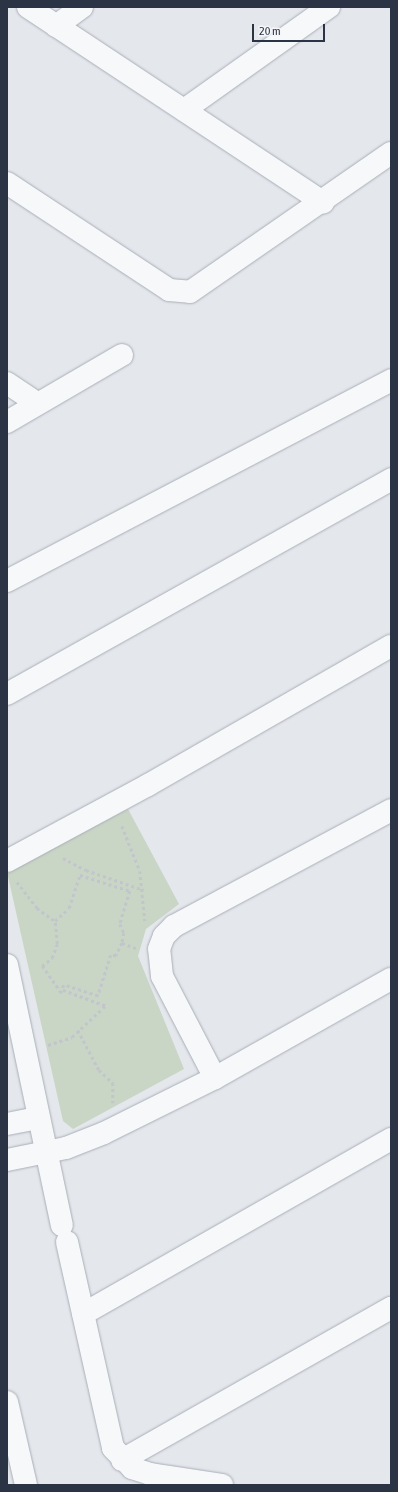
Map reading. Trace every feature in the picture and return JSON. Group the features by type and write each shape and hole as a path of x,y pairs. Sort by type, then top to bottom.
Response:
{"street":[{"path":"28,7 323,202"},
{"path":"56,26 82,7"},
{"path":"184,110 329,7"},
{"path":"7,183 169,290 190,292 323,202 391,153"},
{"path":"7,422 122,355"},
{"path":"7,581 391,380"},
{"path":"7,383 38,404"},
{"path":"7,694 391,479"},
{"path":"11,870 148,785 391,646"},
{"path":"215,1078 162,976 159,949 164,936 174,926 391,810"},
{"path":"7,965 38,1118 83,1314 107,1434 122,1460 150,1474 222,1485"},
{"path":"7,1160 46,1153 104,1133 215,1078 391,979"},
{"path":"7,1124 38,1118"},
{"path":"83,1314 391,1139"},
{"path":"122,1460 391,1308"},
{"path":"7,1402 26,1485"}],"path":[{"path":"120,823 134,852 144,890 145,926"},
{"path":"58,855 86,870 144,890"},
{"path":"11,870 37,908 55,921 57,944 52,958 42,966 61,993 62,990 105,1003 103,1010 78,1030 72,1037 42,1047"},
{"path":"55,921 69,908 80,875 130,891 120,924 124,934 122,943 116,956 111,954 98,996 64,985 62,990"},
{"path":"122,943 138,949 141,941"},
{"path":"78,1030 99,1070 113,1083 112,1110"}],"green space":[{"path":"128,809 179,904 146,929 138,956 184,1069 73,1129 63,1121 7,872"}]}
